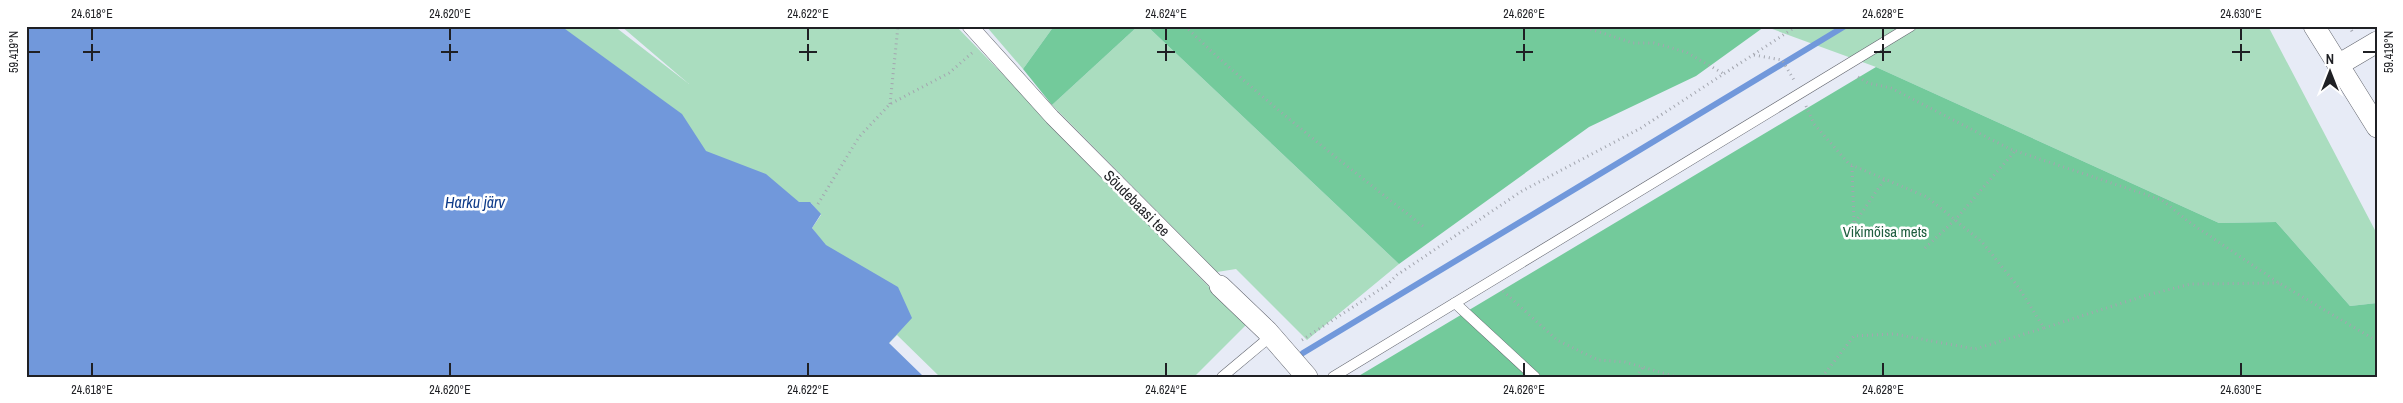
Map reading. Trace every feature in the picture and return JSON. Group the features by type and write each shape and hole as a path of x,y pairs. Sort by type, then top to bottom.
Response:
{"street":[{"name":"Sõudebaasi tee","path":"970,26 1052,117 1278,344 1307,377"},
{"path":"2314,26 2377,127"},
{"path":"2338,65 2377,42"}],"lane":[{"path":"1333,377 1911,26"},
{"path":"1455,303 1535,377"},
{"path":"1222,377 1278,344"}],"path":[{"path":"890,104 898,26"},
{"path":"1185,26 1231,71 1303,132 1424,227"},
{"path":"1581,26 1633,43 1654,43 1686,52 1724,74"},
{"path":"1278,344 1387,285 1398,275 1522,191 1641,128 1797,26"},
{"path":"818,204 859,137 890,104 949,74 984,42"},
{"path":"1754,55 1782,60 1786,65"},
{"path":"1842,68 1868,83 1891,88 2015,151 2162,200 2189,222 2279,283 2377,341"},
{"path":"1800,93 1814,124 1849,164 1928,197 1982,242 2013,280 2044,328"},
{"path":"1925,248 1955,220 2015,151"},
{"path":"1852,166 1854,224 1884,180"},
{"path":"1492,280 1557,340 1598,360 1643,367 1677,377"},
{"path":"1822,377 1854,336 1894,334 1975,349 2147,294 2191,284 2279,283"},
{"path":"1636,377 1643,367"}],"green space":[{"path":"482,26 614,26 689,84 621,26 956,26 1246,325 1194,377 940,377 897,335 889,343 812,228 821,215 811,203 715,252"},
{"path":"986,26 1054,26 1023,69"},
{"path":"1054,26 1138,26 1052,105 1023,69"},
{"path":"1138,26 1147,26 1399,264 1307,340 1236,269 1217,272 1052,105"},
{"path":"1147,26 1764,27 1696,76 1589,127 1399,264"},
{"path":"1764,26 2268,26 2377,234 2377,303 2350,306 2276,222 2219,223 1876,67"},
{"name":"Vikimõisa mets","path":"1876,67 2219,223 2276,222 2350,306 2377,303 2377,377 1357,377"}],"water":[{"name":"Harku järv","path":"26,26 561,26 682,114 706,151 766,174 799,202 810,202 821,214 812,228 826,245 898,287 912,318 889,343 924,377 26,377"}],"waterway":[{"path":"1303,353 1845,26"}]}
